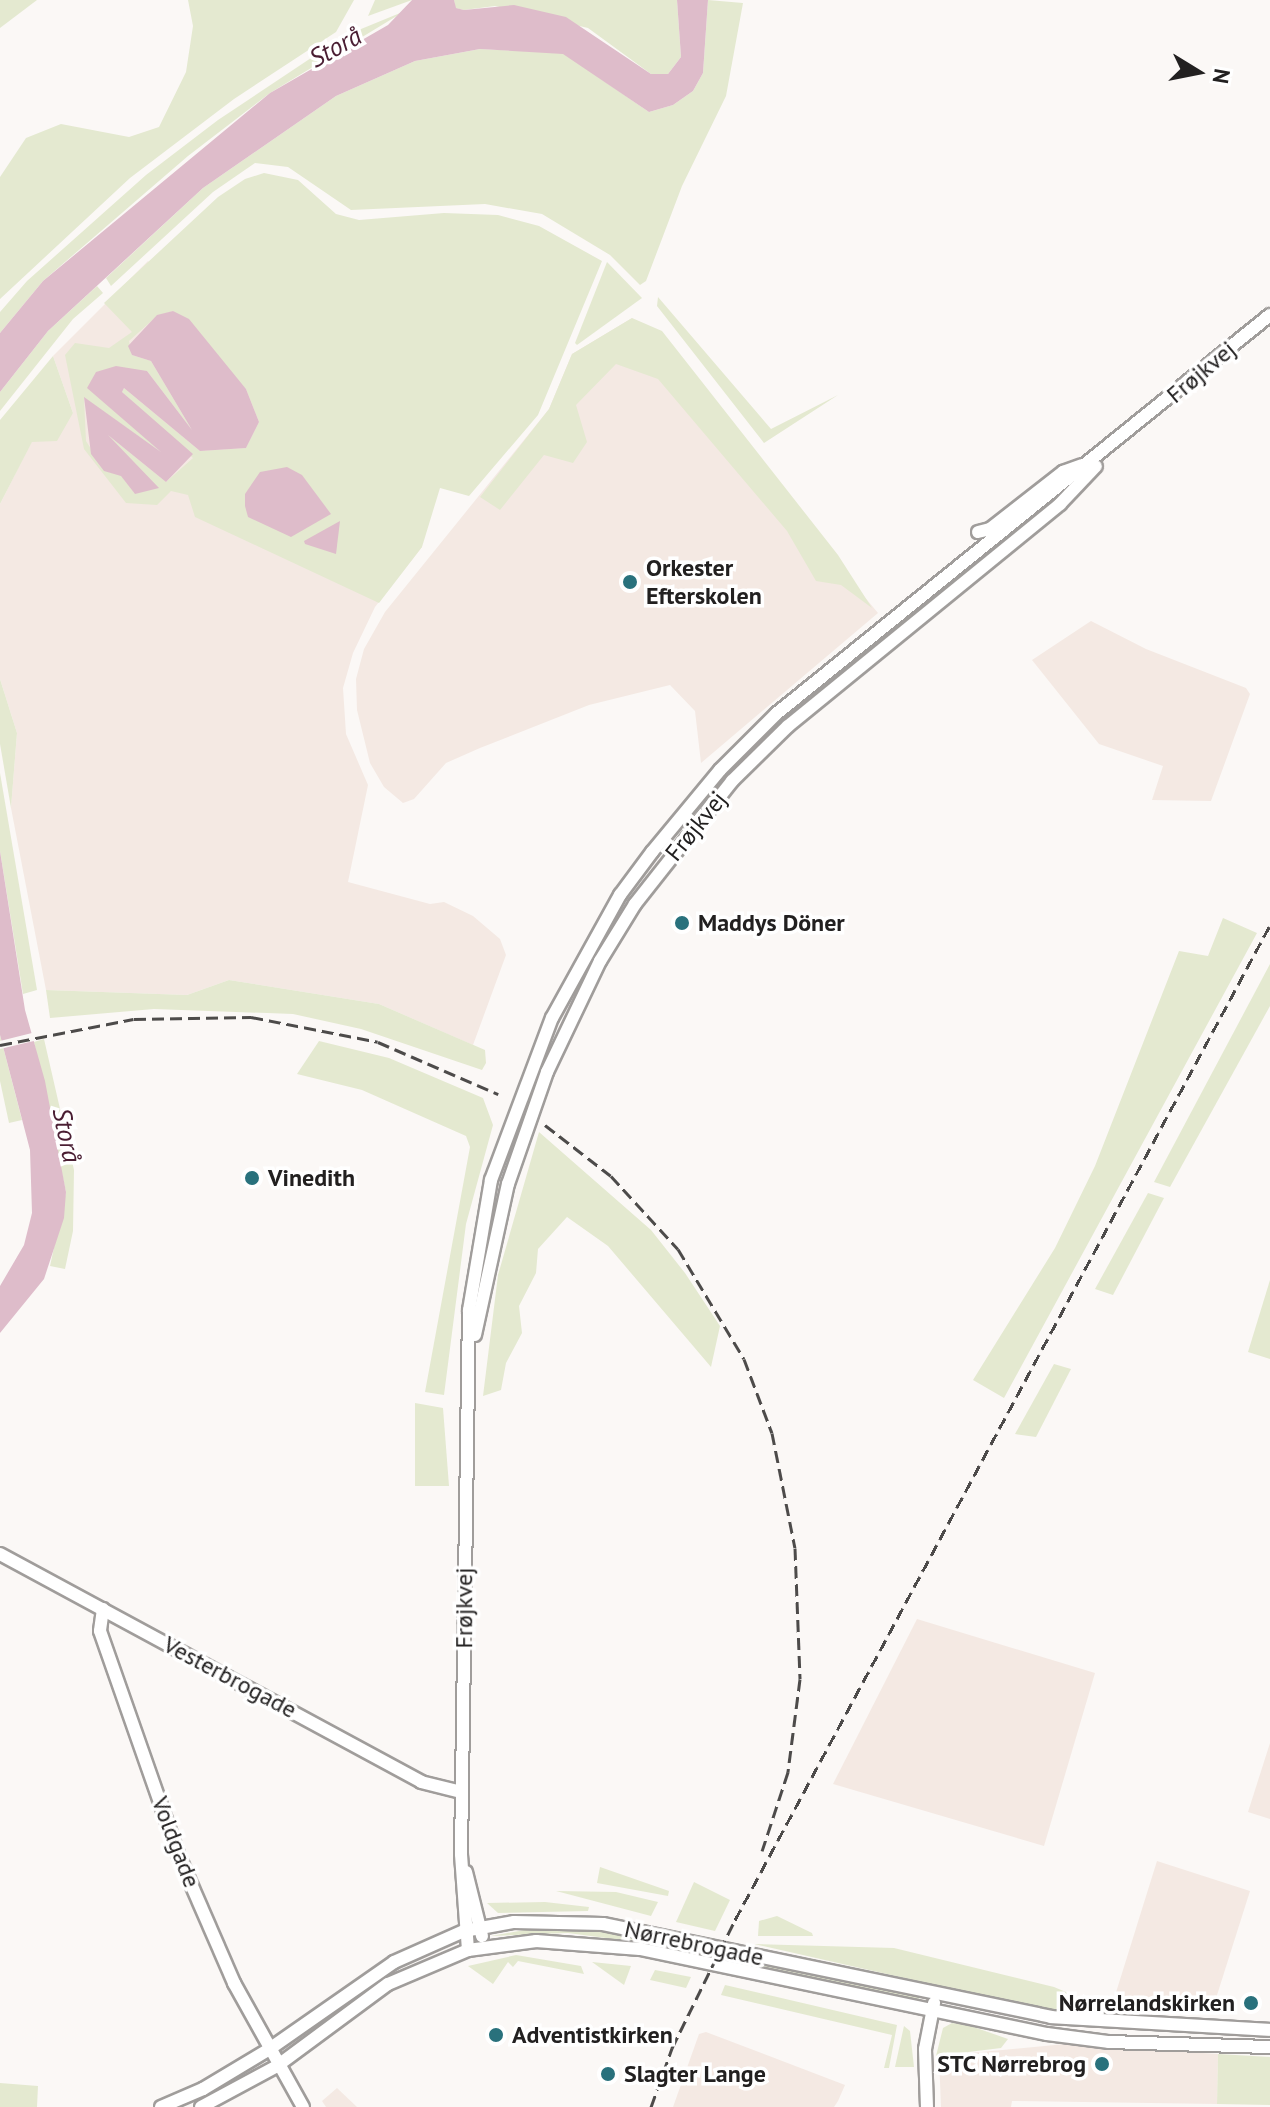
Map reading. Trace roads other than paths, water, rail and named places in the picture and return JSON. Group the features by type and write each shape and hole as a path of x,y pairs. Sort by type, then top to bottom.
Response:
{"street":[{"name":"Frøjkvej","path":"468,1950 464,1931 461,1792 469,1310 491,1180 536,1053 620,895 720,770 776,714 1270,315"},
{"name":"Frøjkvej","path":"469,1362 493,1245 532,1113 570,1020 635,904 732,781 788,726 1060,504 1132,429"},
{"name":"Frøjkvej","path":"978,532 990,529 1063,472 1093,461"},
{"name":"Vesterbrogade","path":"0,1554 421,1782 461,1792"},
{"name":"Voldgade","path":"103,1609 100,1631 178,1854 268,2050 303,2107"},
{"name":"Frøjkvej","path":"461,1854 484,1947"},
{"name":"Nørrebrogade","path":"161,2107 203,2089 268,2050 371,1976 464,1931 556,1920 603,1924 936,1994 1110,2024 1270,2030"},
{"name":"Nørrebrogade","path":"201,2107 277,2066 388,1984 468,1950 536,1941 614,1945 932,2011 1109,2042 1270,2047"},
{"path":"927,2107 925,2049 936,1994"}],"railway":[{"path":"651,2107 672,2048 735,1920 1270,925"},
{"path":"0,1045 134,1019 251,1017 378,1042 498,1094"},
{"path":"545,1125 611,1176 678,1249 744,1359 772,1433 795,1548 800,1679 788,1772 762,1851"}],"place":[{"name":"Orkester Efterskolen","path":"630,582"},
{"name":"Maddys Döner","path":"682,923"},
{"name":"Vinedith","path":"252,1178"},
{"name":"Nørrelandskirken","path":"1251,2003"},
{"name":"Adventistkirken","path":"496,2035"},
{"name":"STC Nørrebrog","path":"1102,2064"},
{"name":"Slagter Lange","path":"608,2074"}],"water label":[{"name":"Storå","path":"335,47"},
{"name":"Storå","path":"67,1135"}]}
